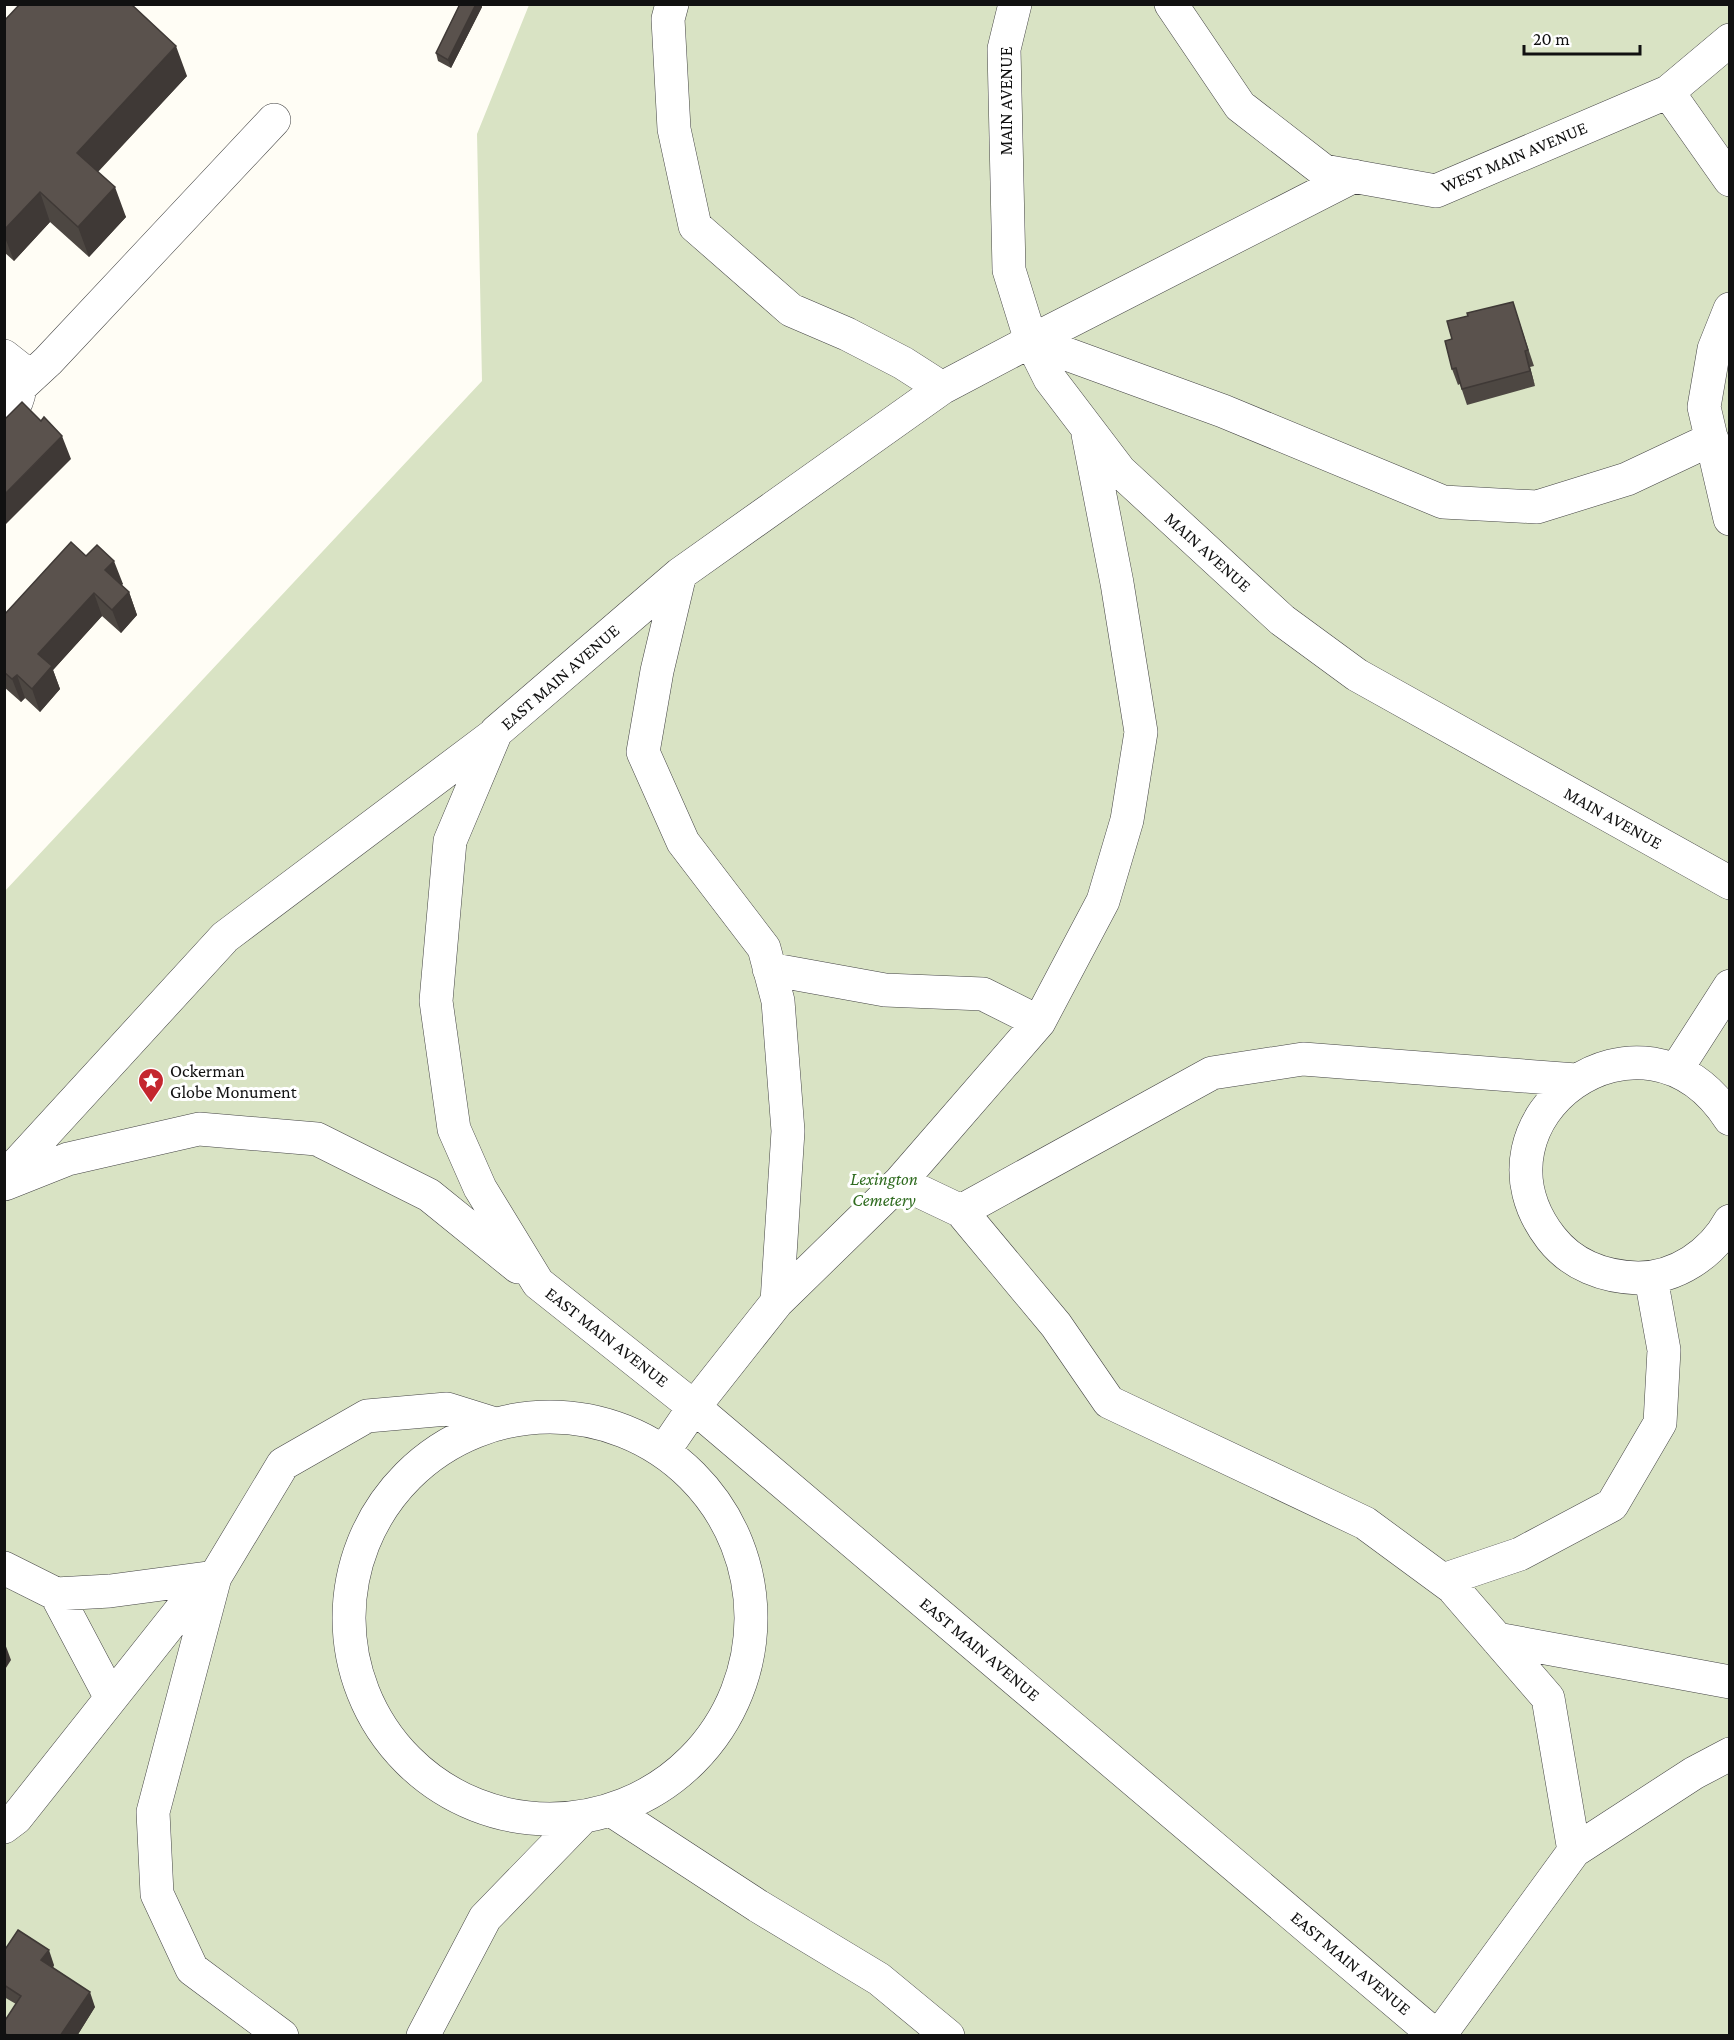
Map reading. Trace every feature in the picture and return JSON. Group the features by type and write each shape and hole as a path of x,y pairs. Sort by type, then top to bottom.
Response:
{"street":[{"path":"672,4 668,19 674,129 695,226 791,310 847,334 903,363 942,388"},
{"name":"MAIN AVENUE","path":"1015,4 1004,49 1009,270 1031,341 1050,379 1120,471 1282,620 1357,675 1730,883"},
{"name":"WEST MAIN AVENUE","path":"1171,4 1240,106 1324,171 1436,191 1668,92 1730,40"},
{"path":"1668,92 1730,180"},
{"path":"21,386 48,361 274,120"},
{"name":"EAST MAIN AVENUE","path":"1354,176 942,388 680,574 496,732 450,841 436,1001 454,1129 480,1188 538,1283 694,1407 1438,2036"},
{"path":"1730,309 1714,350 1704,407 1730,519"},
{"path":"1031,341 1223,411 1443,502 1537,507 1627,479 1712,439"},
{"path":"4,356 18,367 21,386 14,410 4,419"},
{"path":"664,1451 694,1407 777,1302 900,1182 1039,1022 1103,901 1127,820 1141,732 1117,583 1087,429"},
{"path":"680,574 657,671 643,752 683,842 764,948 778,1001 788,1131 777,1302"},
{"path":"4,1178 225,937 496,732"},
{"path":"769,969 885,990 983,994 1039,1022"},
{"path":"1676,1070 1730,987"},
{"path":"961,1211 1212,1073 1304,1059 1576,1080"},
{"path":"1726,1110 1699,1084 1676,1070 1651,1064 1625,1063 1600,1068 1576,1080 1552,1101 1534,1129 1527,1161 1528,1193 1540,1224 1560,1250 1587,1268 1618,1277 1651,1278 1679,1269 1704,1254 1723,1233 1730,1221"},
{"path":"4,1184 68,1159 199,1129 317,1139 429,1195 538,1283"},
{"path":"900,1182 961,1211 1056,1325 1109,1402 1365,1523 1452,1587 1548,1698 1574,1851"},
{"path":"1443,1580 1520,1554 1612,1505 1660,1423 1664,1350 1651,1278"},
{"path":"4,1827 16,1818 185,1605 215,1577 283,1464 367,1416 447,1409 495,1424"},
{"path":"423,2036 485,1918 597,1814 669,1782 715,1736 743,1678 753,1614 742,1552 712,1495 664,1451 612,1425 554,1416 495,1424 434,1453 385,1500 356,1561 347,1629 362,1694 398,1752 451,1795 515,1817 597,1814 879,1978 948,2036"},
{"path":"4,1568 56,1594 110,1591 215,1577"},
{"path":"215,1577 153,1812 157,1894 192,1969 282,2036"},
{"path":"56,1594 111,1698"},
{"path":"1497,1639 1730,1682"},
{"path":"1438,2036 1574,1851 1694,1773 1730,1754"}],"green space":[{"name":"Lexington Cemetery","path":"529,5 1729,5 1729,2035 5,2035 4,892 482,381 477,134"}],"building":[{"path":"20,4 131,4 176,46 77,153 115,187 78,227 40,192 4,230 4,21"},
{"path":"460,4 476,4 448,60 436,53"},
{"path":"1513,302 1528,350 1525,351 1530,371 1462,389 1456,368 1452,369 1445,341 1452,339 1447,321 1468,316 1467,313"},
{"path":"22,402 41,421 44,417 62,436 4,495 4,420"},
{"path":"71,542 86,556 97,545 114,561 105,570 129,592 112,610 94,593 38,654 52,666 32,689 17,675 12,679 4,672 4,615"},
{"path":"18,1930 49,1950 41,1960 90,1992 60,2036 9,2036 4,2033 4,2022 21,1996 4,1985 4,1951"}],"place":[{"name":"Ockerman Globe Monument","path":"151,1104"}]}
